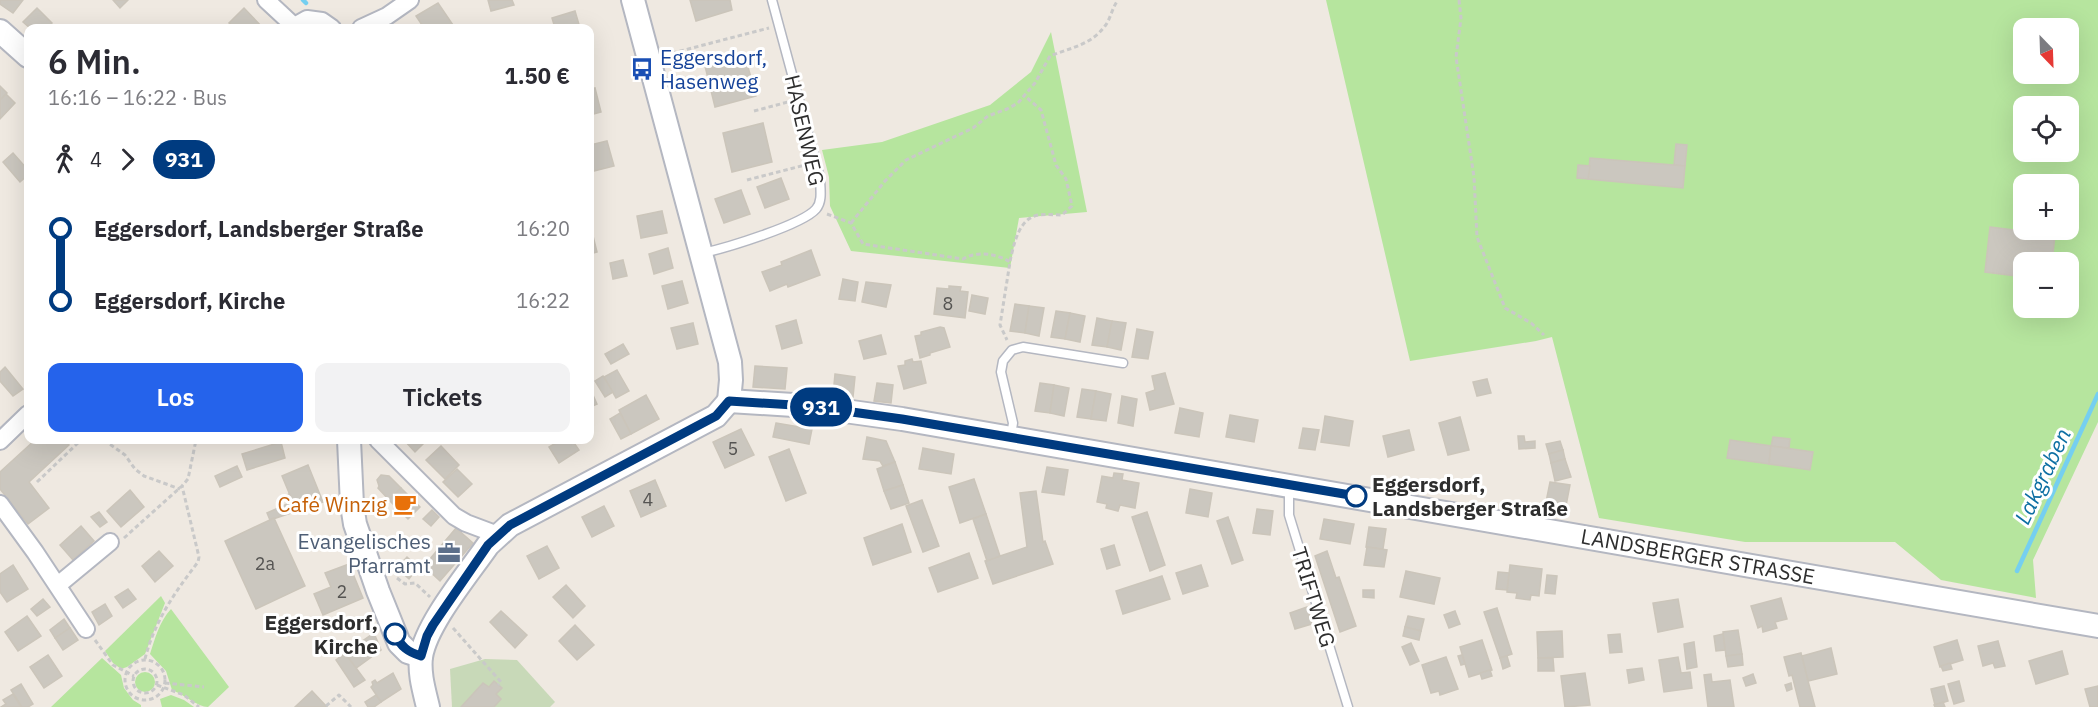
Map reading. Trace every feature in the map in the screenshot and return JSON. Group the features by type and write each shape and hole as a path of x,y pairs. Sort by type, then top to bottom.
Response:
{"main road":[{"path":"428,707 422,684 421,656 427,636 443,619 488,545 510,525 716,416 729,401 732,380 730,362 633,0"},
{"path":"0,31 24,52"},
{"name":"LANDSBERGER STRASSE","path":"729,401 809,406 1011,438 2098,626"},
{"path":"349,444 352,505 361,544 399,643 408,652 421,656"}],"street":[{"path":"266,0 289,24"},
{"path":"370,24 387,16 410,0"},
{"path":"298,24 307,19 322,21 326,24"},
{"path":"0,441 24,418"},
{"path":"382,444 453,516 498,535"},
{"path":"0,504 86,628"},
{"path":"58,585 110,542"}],"lane":[{"name":"HASENWEG","path":"701,254 800,220 816,209 821,200 820,178 772,0"},
{"path":"1011,438 1013,423 1001,372 1003,361 1012,350 1023,347 1123,363"},
{"name":"TRIFTWEG","path":"1290,485 1289,515 1348,707"}],"path":[{"path":"851,224 885,180 906,160 973,128 988,116 1007,109 1025,96 1050,56 1079,47 1094,38 1104,27 1118,0"},
{"path":"1459,0 1461,18 1456,57 1474,177 1477,237 1505,308 1531,323 1544,335"},
{"path":"648,59 779,25"},
{"path":"1012,350 1000,325 1016,239 1022,226 1036,215 1062,215 1072,206 1066,179 1056,165 1041,110 1025,96"},
{"path":"754,111 799,100"},
{"path":"747,180 815,162"},
{"path":"816,209 851,224 863,244 963,259 973,253 1002,257 1010,262"},
{"path":"37,482 77,444"},
{"path":"109,444 124,455 144,476 181,487"},
{"path":"110,542 120,541 181,487 188,478 195,444"},
{"path":"147,669 153,632 169,603 198,562 181,487"},
{"path":"397,578 405,584 415,583 430,596 429,607 501,682 498,685"},
{"path":"86,628 113,665 134,676"},
{"path":"147,660 156,663 162,669 165,683 164,688 153,698 143,700 130,694 125,687 125,673 132,664 147,660"},
{"path":"147,669 156,676 157,685 153,690 144,693 135,688 134,676 140,670 147,669"},
{"path":"165,683 204,687"},
{"path":"157,685 184,695 199,707"},
{"path":"130,694 135,688"},
{"path":"143,707 144,693"},
{"path":"326,706 339,694 351,707"}],"green space":[{"path":"1326,0 2098,0 2098,422 2033,560 2036,598 1941,580 1895,542 1745,542 1599,518 1552,337 1410,361"},
{"path":"1051,32 1087,212 1019,218 1010,268 851,251 830,206 829,177 822,150 882,142 990,105 1031,72"},
{"path":"161,596 165,603 145,654 121,669 113,663 105,651"},
{"path":"171,609 229,687 208,707 172,690 166,671 150,654 160,625"},
{"path":"102,658 121,675 124,688 141,707 51,707"},
{"path":"485,659 517,660 555,702 550,707 452,707 450,669"},
{"path":"145,672 152,675 155,682 152,689 145,692 138,689 135,682 138,675"},
{"path":"171,695 194,707 162,707 160,699"}],"building":[{"path":"0,0 23,0 13,13 0,4"},
{"path":"113,0 128,0 120,8"},
{"path":"488,0 512,0 514,5 491,11"},
{"path":"690,0 730,0 732,10 696,21"},
{"path":"438,3 452,24 421,24 416,16"},
{"path":"37,8 52,23 25,24 23,22"},
{"path":"244,8 259,24 230,24"},
{"path":"575,11 579,24 554,24 552,18"},
{"path":"745,56 756,96 715,107 705,66"},
{"path":"0,86 7,93 0,100"},
{"path":"594,88 601,112 594,114"},
{"path":"6,94 15,103 0,119 0,100"},
{"path":"763,123 772,162 732,172 723,133"},
{"path":"607,141 614,166 594,171 594,144"},
{"path":"1676,144 1687,145 1685,166 1674,165"},
{"path":"13,153 24,165 24,178 20,182 3,162"},
{"path":"1590,158 1685,166 1683,188 1588,179"},
{"path":"1578,165 1590,166 1588,179 1577,178"},
{"path":"781,178 789,199 765,208 757,187"},
{"path":"741,190 750,214 724,223 715,199"},
{"path":"662,211 667,233 641,238 637,216"},
{"path":"1990,227 2013,230 2013,240 2054,240 2053,252 2013,252 2013,276 1985,272"},
{"path":"668,248 673,268 654,274 649,254"},
{"path":"811,250 820,275 770,291 762,272 782,265 781,262"},
{"path":"623,260 627,276 613,279 610,263"},
{"path":"843,279 858,282 855,301 839,299"},
{"path":"682,281 688,303 668,309 662,286"},
{"path":"866,282 891,285 886,307 862,302"},
{"path":"949,286 961,287 960,291 968,292 965,318 934,314 937,288 949,289"},
{"path":"972,295 988,298 985,314 969,311"},
{"path":"1015,304 1029,306 1025,333 1010,331"},
{"path":"1029,306 1044,308 1039,336 1025,333"},
{"path":"1056,311 1070,313 1065,339 1051,337"},
{"path":"1070,313 1085,316 1080,342 1065,339"},
{"path":"1097,318 1112,321 1107,347 1092,345"},
{"path":"796,320 802,343 782,349 776,326"},
{"path":"1112,321 1126,323 1121,350 1107,347"},
{"path":"693,323 698,344 677,349 671,328"},
{"path":"940,327 944,328 950,347 920,358 915,336"},
{"path":"1137,329 1153,332 1148,359 1132,357"},
{"path":"881,335 886,354 864,359 859,341"},
{"path":"623,344 629,354 611,364 605,354"},
{"path":"912,359 913,362 921,361 926,383 904,389 898,366 905,365 905,361"},
{"path":"755,366 787,368 785,389 753,387"},
{"path":"5,367 23,389 13,396 0,381 0,372"},
{"path":"617,370 629,391 616,398 604,377"},
{"path":"1165,373 1174,404 1150,410 1146,393 1155,390 1152,376"},
{"path":"835,374 855,377 853,397 833,395"},
{"path":"603,376 613,392 605,397 595,381"},
{"path":"1487,379 1491,393 1477,396 1473,382"},
{"path":"877,383 893,385 891,403 874,401"},
{"path":"1040,383 1054,385 1050,413 1035,411"},
{"path":"1054,385 1069,388 1064,416 1050,413"},
{"path":"1082,389 1096,391 1091,419 1077,417"},
{"path":"1096,391 1111,394 1106,421 1091,419"},
{"path":"646,395 659,419 631,434 619,410"},
{"path":"1122,396 1137,399 1133,426 1118,423"},
{"path":"1180,408 1203,413 1199,437 1175,433"},
{"path":"620,413 631,434 621,439 610,419"},
{"path":"1230,415 1258,420 1254,442 1226,437"},
{"path":"1325,416 1353,421 1349,446 1321,442"},
{"path":"1460,417 1469,450 1448,455 1439,423"},
{"path":"776,423 812,429 809,444 773,437"},
{"path":"1303,428 1319,430 1315,450 1299,448"},
{"path":"741,429 754,455 725,468 713,442"},
{"path":"1409,430 1414,450 1388,457 1383,436"},
{"path":"1518,436 1524,436 1525,442 1535,441 1535,448 1519,449"},
{"path":"867,437 886,441 895,462 883,466 880,461 863,459"},
{"path":"1773,437 1790,439 1789,448 1771,446"},
{"path":"1730,440 1771,446 1769,464 1727,458"},
{"path":"1560,441 1563,450 1549,454 1546,444"},
{"path":"31,444 69,445 29,482 49,508 28,524 0,489 0,472"},
{"path":"282,444 285,458 247,470 242,454"},
{"path":"408,444 423,444 415,452"},
{"path":"554,444 575,444 579,450 559,463 549,447"},
{"path":"441,446 459,465 445,479 426,460"},
{"path":"1771,446 1813,452 1810,470 1769,464"},
{"path":"923,448 954,454 951,474 919,469"},
{"path":"789,449 806,493 786,501 769,457"},
{"path":"1563,450 1565,459 1551,463 1549,454"},
{"path":"1565,459 1571,477 1555,481 1551,463"},
{"path":"895,462 903,485 884,491 877,469"},
{"path":"308,465 323,502 297,512 282,476"},
{"path":"237,466 242,477 220,487 215,476"},
{"path":"1047,467 1068,470 1064,495 1042,492"},
{"path":"457,469 472,484 458,497 443,482"},
{"path":"1114,473 1123,474 1122,480 1139,483 1135,508 1120,505 1118,511 1106,508 1107,504 1097,502 1102,476 1113,478"},
{"path":"381,475 389,476 401,488 389,500 378,488 377,480"},
{"path":"974,479 986,514 960,523 949,487"},
{"path":"655,480 666,506 641,517 630,491"},
{"path":"1550,482 1570,485 1565,511 1545,507"},
{"path":"903,485 909,503 891,509 884,491"},
{"name":"Café Winzig","path":"401,488 420,507 408,519 389,500"},
{"path":"1190,489 1212,493 1208,517 1186,513"},
{"path":"130,490 144,507 121,527 107,511"},
{"path":"1036,491 1043,542 1045,541 1053,564 993,584 985,561 1027,547 1020,493"},
{"path":"289,494 296,511 291,513 287,503"},
{"path":"922,500 939,546 923,552 906,506"},
{"path":"287,504 291,513 270,520 267,513"},
{"path":"604,506 614,526 592,537 582,517"},
{"path":"1257,509 1273,511 1270,535 1253,533"},
{"path":"432,510 439,517 431,526 423,519"},
{"path":"99,512 107,522 100,527 91,517"},
{"path":"1147,512 1165,565 1150,571 1132,517"},
{"path":"986,514 1000,556 987,561 973,519"},
{"path":"1228,517 1243,560 1232,564 1217,521"},
{"path":"274,518 305,586 256,609 225,541"},
{"path":"1324,519 1354,524 1350,544 1320,539"},
{"path":"902,524 911,552 873,565 864,538"},
{"path":"81,526 94,541 73,560 60,545"},
{"path":"1369,527 1386,529 1383,549 1366,547"},
{"path":"456,528 473,543 440,581 424,566"},
{"path":"1114,545 1120,565 1107,569 1101,549"},
{"path":"547,546 559,568 539,579 527,556"},
{"path":"1367,547 1387,550 1384,567 1364,565"},
{"path":"159,551 173,566 155,582 142,566"},
{"path":"1327,551 1336,578 1339,577 1356,626 1340,632 1315,556"},
{"path":"969,553 978,578 938,592 929,568"},
{"path":"407,557 418,567 409,579 397,568"},
{"path":"349,564 363,598 323,615 314,594 331,587 325,573"},
{"path":"13,565 28,589 7,602 0,592 0,574"},
{"path":"1201,565 1208,586 1183,594 1176,573"},
{"path":"1510,565 1542,569 1539,596 1531,595 1530,600 1516,598 1517,593 1507,592"},
{"path":"1406,571 1440,578 1434,604 1400,597"},
{"path":"1498,572 1509,573 1507,590 1496,589"},
{"path":"1547,575 1557,576 1555,594 1545,593"},
{"path":"1162,576 1170,599 1123,614 1116,591"},
{"path":"566,585 585,606 573,618 553,597"},
{"path":"128,589 136,599 123,608 115,597"},
{"path":"1363,590 1374,590 1374,598 1363,597"},
{"path":"1781,598 1787,619 1775,622 1777,628 1763,632 1762,626 1758,628 1751,606"},
{"path":"43,599 50,607 37,616 31,609"},
{"path":"1678,599 1683,627 1658,632 1653,603"},
{"path":"105,604 112,616 99,625 92,612"},
{"path":"1307,607 1312,624 1295,629 1290,613"},
{"path":"1497,608 1512,654 1500,658 1484,612"},
{"path":"501,611 527,635 515,648 490,622"},
{"path":"1455,611 1460,624 1449,628 1444,615"},
{"path":"27,616 41,636 18,651 5,632"},
{"path":"1408,616 1424,619 1421,631 1405,627"},
{"path":"64,619 70,628 55,638 50,630"},
{"path":"575,625 594,645 577,660 559,641"},
{"path":"1405,627 1421,631 1419,640 1403,636"},
{"path":"70,628 78,640 63,650 55,638"},
{"path":"1738,630 1742,654 1726,656 1723,632"},
{"path":"1562,631 1563,657 1538,658 1537,632"},
{"path":"374,633 381,650 355,669 345,653 348,651 346,647 352,642 355,646"},
{"path":"1620,634 1622,652 1610,653 1608,635"},
{"path":"1723,634 1725,650 1716,651 1714,636"},
{"path":"1482,640 1492,670 1469,677 1460,647"},
{"path":"1957,640 1963,660 1940,667 1934,647"},
{"path":"1998,641 2005,666 1995,668 1993,663 1983,666 1978,646"},
{"path":"1694,642 1697,667 1687,669 1684,644"},
{"path":"1411,643 1419,661 1410,665 1402,647"},
{"path":"1831,648 1837,674 1808,681 1802,656"},
{"path":"2062,651 2068,674 2036,684 2029,661"},
{"path":"345,653 365,680 354,687 336,660"},
{"path":"1801,653 1815,707 1800,707 1792,675 1789,676 1784,657"},
{"path":"1742,654 1743,665 1728,667 1726,656"},
{"path":"48,655 62,676 44,688 30,667"},
{"path":"1462,655 1465,664 1461,665 1458,656"},
{"path":"1507,656 1510,666 1503,669 1500,658"},
{"path":"1446,657 1458,689 1440,695 1439,691 1431,693 1422,665"},
{"path":"1678,657 1681,673 1690,672 1692,688 1664,692 1659,660"},
{"path":"1538,658 1553,658 1554,671 1538,671"},
{"path":"1950,663 1952,669 1943,671 1941,666"},
{"path":"1642,668 1644,680 1629,683 1627,670"},
{"path":"1490,670 1492,676 1482,679 1480,673"},
{"path":"393,673 401,689 381,702 371,687 372,682 375,680 377,683"},
{"path":"1585,673 1590,705 1565,707 1561,676"},
{"path":"1711,674 1712,682 1730,680 1734,707 1708,707 1704,675"},
{"path":"1753,674 1756,683 1746,686 1743,678"},
{"path":"494,681 502,688 496,694 501,699 494,707 461,707 483,683 489,687"},
{"path":"1959,681 1964,701 1954,704 1948,684"},
{"path":"1791,683 1792,689 1787,691 1785,685"},
{"path":"21,684 33,704 28,707 22,707 11,690"},
{"path":"1944,686 1948,701 1935,705 1931,689"},
{"path":"2098,686 2098,707 2090,707 2085,689"},
{"path":"312,691 327,707 295,707"},
{"path":"13,694 21,707 1,707 6,704 3,700"},
{"path":"376,695 381,702 374,707 368,707 365,702"},
{"path":"1943,702 1945,707 1934,705"}],"waterway":[{"path":"303,0 306,3"},
{"name":"Lakgraben","path":"2017,571 2098,394"}],"bus line":[{"name":"931","path":"395,634 399,643 408,652 421,656 433,625 488,545 510,525 716,416 729,401 809,406 902,419 1356,496"}],"place":[{"name":"Eggersdorf, Hasenweg","path":"642,69"},
{"name":"Eggersdorf, Landsberger Straße","path":"1356,496"},
{"name":"Café Winzig","path":"405,504"},
{"name":"Evangelisches Pfarramt","path":"449,553"},
{"name":"Eggersdorf, Kirche","path":"395,634"}]}
